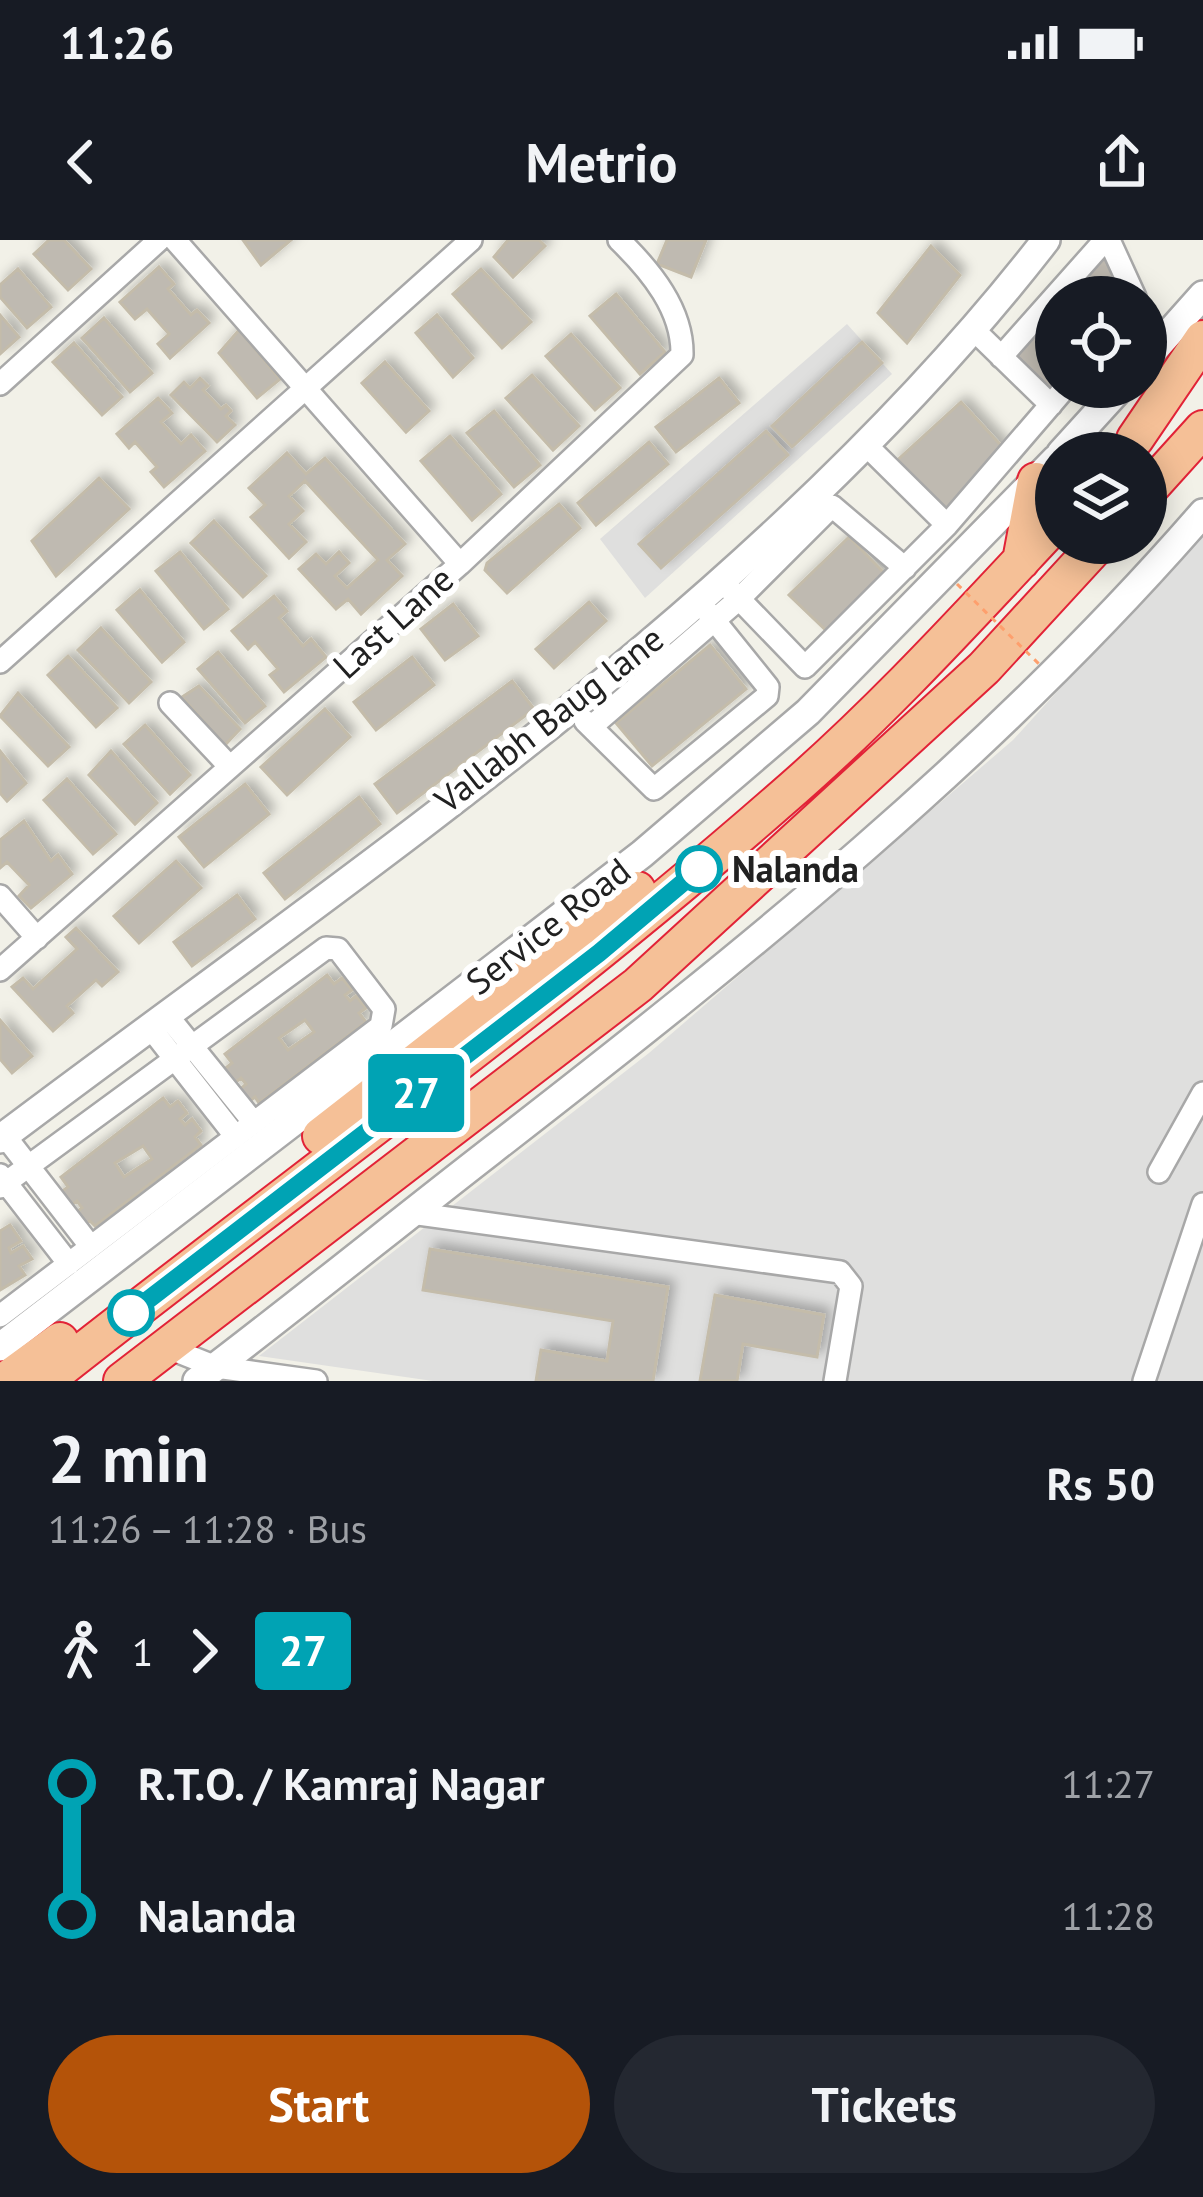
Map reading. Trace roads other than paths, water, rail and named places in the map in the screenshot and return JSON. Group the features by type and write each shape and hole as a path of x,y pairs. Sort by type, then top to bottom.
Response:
{"highway":[{"path":"1138,432 1203,339"},
{"path":"1141,432 1203,364"},
{"path":"1167,469 1200,433"},
{"path":"1021,561 1035,516"},
{"path":"45,1381 599,953 784,798 950,638 1035,546"},
{"path":"122,1381 638,986 983,668 1080,564"},
{"path":"5,1381 693,844 784,798"}],"street":[{"path":"0,384 159,240"},
{"path":"175,240 460,564"},
{"path":"0,662 471,240"},
{"name":"Vallabh Baug lane","path":"2,1137 706,610 866,444 1046,240"},
{"path":"1001,357 1107,240 1125,276"},
{"name":"Last Lane","path":"0,970 460,564 682,355 682,327 673,307 622,241"},
{"path":"1167,336 1203,296"},
{"path":"972,328 1035,390"},
{"path":"905,568 832,506 730,589 805,668 905,568 947,525 1048,408"},
{"name":"Service Road","path":"1080,432 1102,408"},
{"path":"866,444 947,525"},
{"name":"Service Road","path":"0,1347 642,854 808,712 1035,480"},
{"path":"206,1374 744,955 893,828 1052,677 1203,513"},
{"path":"571,707 592,728 654,789 767,695 768,687 706,610 592,728"},
{"path":"170,703 230,767"},
{"path":"0,896 37,938"},
{"path":"289,921 316,956"},
{"path":"0,1316 69,1264 245,1130 384,1022 384,1009 338,949 326,948 28,1168 2,1181 69,1264"},
{"path":"158,1020 245,1130"},
{"path":"1159,1172 1203,1093"},
{"path":"2,1137 91,1247"},
{"path":"1144,1381 1203,1204"},
{"path":"411,1213 840,1272 851,1286 835,1381"},
{"path":"166,1347 206,1374 316,1381"}],"place":[{"name":"Nalanda","path":"699,869"}]}
